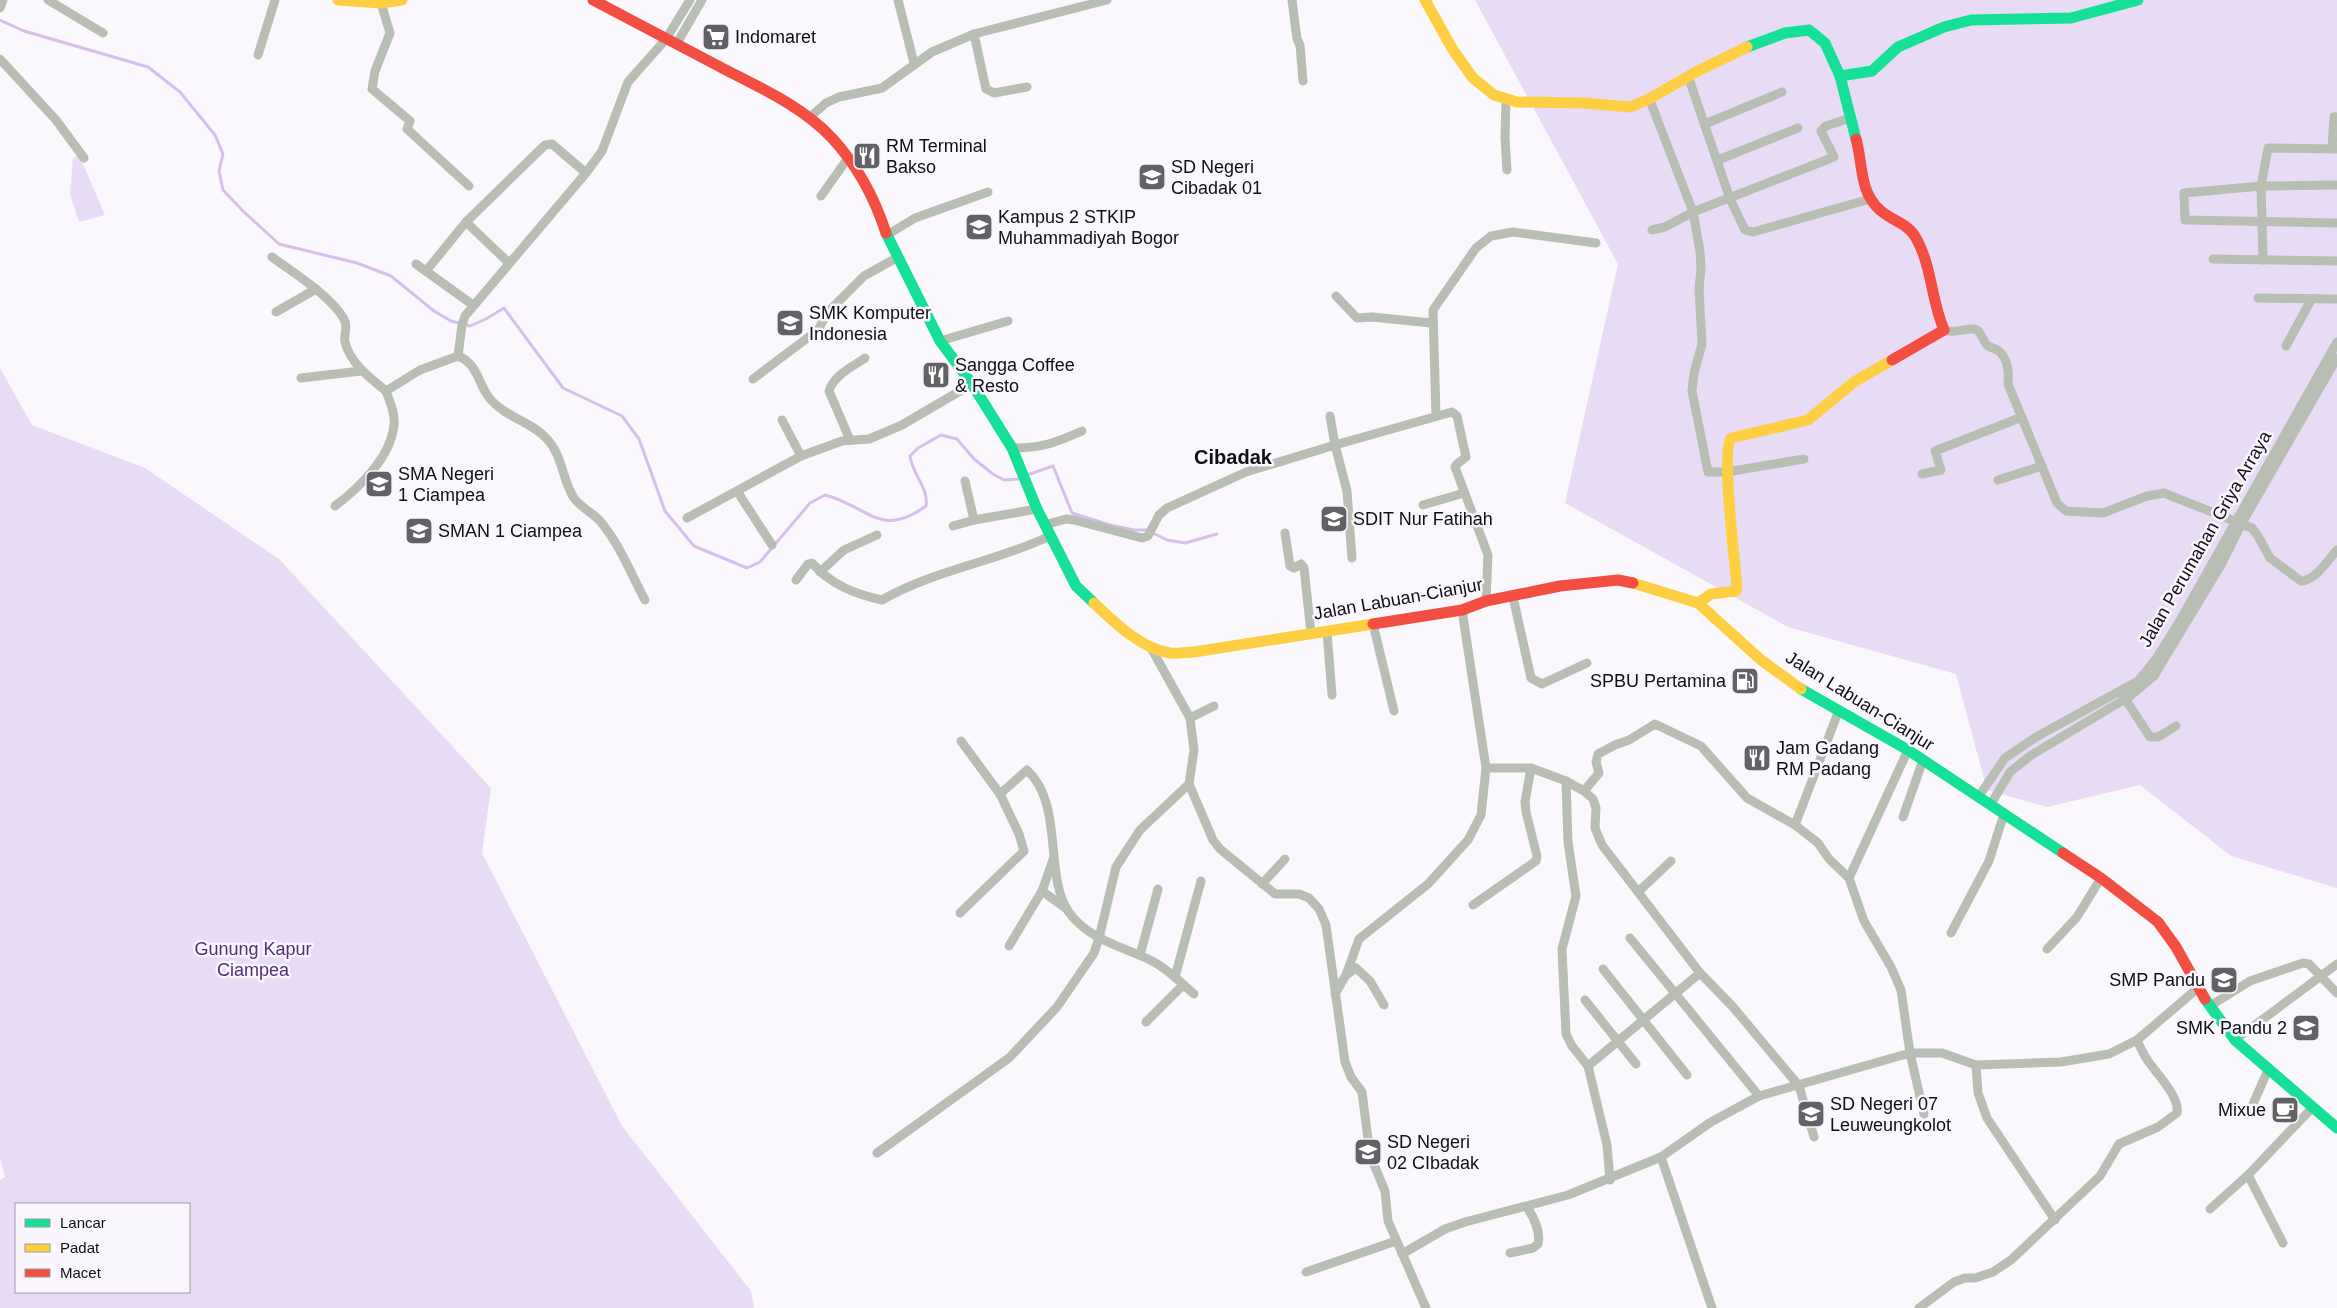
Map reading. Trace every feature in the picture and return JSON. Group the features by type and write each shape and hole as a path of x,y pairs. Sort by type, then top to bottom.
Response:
{"main road":[{"path":"338,0 381,3 402,0"},
{"name":"Jalan Labuan-Cianjur","path":"594,0 768,92 809,118 832,138 848,158 876,202 887,235 940,341 972,384 1012,448 1044,525 1076,586 1124,631 1150,646 1170,653 1224,649 1310,633 1327,632 1462,610 1486,601 1514,597 1560,586 1618,580 1661,590 1698,603 1761,660 1799,688 1908,750 1979,796 2101,878 2158,922 2176,947 2198,988 2235,1040 2337,1128"},
{"path":"1425,0 1469,73 1490,92 1506,100 1541,104 1584,103 1619,108 1637,105 1688,76 1785,33 1807,30 1817,34 1840,76 1849,106 1850,118 1870,199 1880,211 1906,224 1924,252 1944,330 1854,382 1819,413 1808,420 1731,438 1728,442 1726,451 1727,472 1737,587 1736,590 1711,594 1698,603"},
{"path":"1840,76 1872,71 1898,48 1944,27 1971,20 1992,18 2071,18 2138,0"}],"street":[{"path":"0,8 2,0"},
{"path":"48,0 102,33"},
{"path":"258,55 275,0"},
{"path":"671,41 690,0"},
{"path":"458,356 463,321 473,305 586,173 602,151 628,82 671,41 702,0"},
{"path":"898,0 914,63"},
{"path":"809,118 826,103 839,97 882,88 914,63 944,45 974,34 1107,0"},
{"path":"1292,0 1296,40 1300,45 1303,81"},
{"path":"381,3 390,33 375,71 372,89 410,121 406,129 469,186"},
{"path":"974,34 986,88 994,93 1027,87"},
{"path":"0,59 56,120 84,158"},
{"path":"1688,76 1730,199 1742,226 1749,232 1870,199"},
{"path":"1705,124 1782,92"},
{"path":"1649,98 1693,212 1701,268 1699,289 1702,344 1694,373 1694,404 1708,472 1727,472 1804,459"},
{"path":"1506,100 1505,138 1507,170"},
{"path":"2263,260 2261,186 2268,148 2334,149 2334,117 2337,117"},
{"path":"1652,230 1665,227 1693,212 1834,157 1821,131 1826,126 1850,118"},
{"path":"1718,160 1798,128"},
{"path":"426,271 466,222 504,183 548,143 586,173"},
{"path":"821,196 848,158"},
{"path":"2337,185 2261,186 2184,193 2185,220 2337,223"},
{"path":"887,235 915,218 988,192"},
{"path":"466,222 509,263"},
{"path":"1436,416 1432,310 1476,248 1491,236 1513,232 1596,243"},
{"path":"272,257 316,289 345,321 345,342 362,371 386,391 393,413 394,426 390,440 372,471 362,483 335,506"},
{"path":"753,379 818,330 828,312 864,276 898,257"},
{"path":"2213,259 2337,261"},
{"path":"416,264 473,305"},
{"path":"276,312 316,289"},
{"path":"1336,296 1357,318 1372,317 1432,323"},
{"path":"2258,298 2337,299"},
{"path":"2286,346 2311,300"},
{"path":"940,341 1008,321"},
{"path":"1944,330 1952,333 1973,329 1979,331 1987,345 1998,350 2006,363 2008,384 2057,503 2066,512 2103,513 2147,496 2164,492 2252,528 2270,558 2302,581 2307,581 2314,576 2337,550"},
{"name":"Jalan Perumahan Griya Arraya","path":"1979,796 2004,758 2089,707 2123,695 2138,681 2168,641 2238,522 2270,459 2337,342"},
{"path":"386,391 420,370 458,356"},
{"path":"458,356 472,365 485,392 497,406 536,429 550,442 558,456 572,496 593,514 607,530 645,600"},
{"path":"850,440 831,400 829,391 831,383 839,375 866,358"},
{"path":"2238,522 2283,453 2337,358"},
{"path":"301,378 362,371"},
{"path":"2316,394 2317,377"},
{"path":"687,518 801,456 842,441 869,439 902,425 972,384"},
{"path":"1044,525 1066,519 1142,538 1150,532 1167,508 1246,472 1335,444 1452,412 1457,416 1466,457 1455,468 1488,556 1486,601"},
{"path":"1330,416 1347,491 1352,558"},
{"path":"1922,474 1941,470 1934,451 2022,417"},
{"path":"782,420 801,456"},
{"path":"1012,448 1037,448 1058,442 1082,431"},
{"path":"2270,459 2283,453"},
{"path":"1998,480 2042,466"},
{"path":"965,481 974,520"},
{"path":"737,491 772,545"},
{"path":"1423,505 1464,494"},
{"path":"953,526 974,520 1037,509"},
{"path":"1285,533 1290,566 1294,568 1301,564 1304,568 1310,633"},
{"path":"820,572 844,550 877,535"},
{"path":"796,580 812,563 829,580 855,594 882,600 903,588 928,578 1050,536"},
{"path":"1514,597 1531,678 1542,684 1587,664"},
{"path":"1335,995 1346,975 1359,939 1428,884 1468,840 1481,815 1486,768 1462,610"},
{"path":"1373,624 1394,711"},
{"path":"1327,632 1332,695"},
{"path":"1150,646 1190,718 1194,750 1189,784 1213,840 1230,858 1275,894 1299,894 1309,898 1319,909 1326,925 1345,1062 1351,1077 1362,1092 1368,1139 1367,1148 1385,1191 1388,1221 1426,1308"},
{"path":"1991,804 2010,772 2030,756 2123,695 2150,737 2158,737 2176,726"},
{"path":"1190,718 1214,706"},
{"path":"1795,825 1839,710"},
{"path":"1584,792 1599,773 1596,762 1598,754 1629,740 1655,724 1701,746 1747,798 1795,825 1818,843 1829,859 1849,878 1864,921 1891,967 1901,990 1910,1053 1924,1114"},
{"path":"960,741 1000,794 1024,851 960,913"},
{"path":"1849,878 1908,750"},
{"path":"1903,818 1923,760"},
{"path":"1486,768 1531,768 1566,781 1593,799 1596,808 1595,828 1602,846 1700,973 1733,1007 1799,1086 1814,1136"},
{"path":"1473,905 1536,860 1537,856 1527,822 1525,802 1531,768"},
{"path":"1000,794 1027,770 1033,775 1046,802 1059,887 1067,909"},
{"path":"1566,781 1568,842 1576,896 1562,949 1566,1034 1572,1046 1588,1066 1607,1145 1610,1180"},
{"path":"877,1153 1009,1058 1057,1007 1094,954 1100,938 1116,868 1140,830 1189,784"},
{"path":"1951,933 1989,861 2004,814"},
{"path":"1009,946 1042,891 1055,854"},
{"path":"1262,884 1285,859"},
{"path":"1638,892 1671,861"},
{"path":"2047,949 2077,917 2101,878"},
{"path":"1175,977 1201,881"},
{"path":"1140,955 1158,889"},
{"path":"1042,891 1067,909 1081,927 1100,938 1154,962 1194,994"},
{"path":"1630,938 1759,1096"},
{"path":"2210,1006 2250,981 2303,963 2309,964 2337,994"},
{"path":"2235,1040 2337,964"},
{"path":"1346,975 1356,968 1370,981 1384,1005"},
{"path":"1603,969 1687,1075"},
{"path":"1588,1066 1700,973"},
{"path":"1146,1022 1184,985"},
{"path":"1402,1254 1458,1224 1491,1214 1527,1207 1610,1180 1661,1157 1711,1122 1759,1096 1910,1053 1942,1053 1976,1065 2061,1062 2109,1054 2137,1040 2198,988"},
{"path":"1585,1000 1636,1064"},
{"path":"1919,1308 1954,1282 1993,1272 2011,1260 2100,1176 2119,1144 2158,1128 2177,1113 2177,1107 2168,1087 2148,1061 2137,1040"},
{"path":"1976,1065 1978,1093 1987,1118 2055,1220"},
{"path":"2249,1113 2268,1070"},
{"path":"2210,1209 2248,1175 2312,1108"},
{"path":"1661,1157 1712,1308"},
{"path":"2248,1175 2283,1243"},
{"path":"1510,1253 1533,1248 1538,1244 1535,1218 1527,1207"},
{"path":"1306,1272 1396,1241"}],"green space":[{"path":"1475,0 2337,0 2337,888 2231,856 2140,785 2047,807 1987,790 1956,674 1788,627 1565,503 1618,264"},
{"path":"79,155 105,215 79,222 70,194 73,158"},
{"name":"Gunung Kapur Ciampea","path":"0,368 32,425 145,468 279,559 491,788 482,853 622,1126 751,1291 754,1308 0,1308 0,1180 5,1177 0,1158"}],"waterway":[{"path":"0,20 24,31 148,67 180,92 215,135 223,154 219,171 223,190 279,244 357,263 391,276 434,311 451,321 470,326 504,308 563,388 622,416 639,439 665,511 694,546 747,568 760,562 810,503 825,495 886,520 897,520 910,515 926,506 925,493 911,463 910,456 918,448 941,435 957,439 974,459 993,474 1004,480 1019,479"},
{"path":"1027,475 1053,466 1072,513 1110,525 1134,530 1147,530 1167,540 1185,543 1217,534"}],"traffic: fast":[{"path":"1747,47 1785,33 1809,30 1825,43 1840,76 1872,71 1898,47 1944,27 1971,20 2071,18 2138,0"},
{"path":"1840,76 1856,139"},
{"path":"886,233 940,341 972,384 1012,448 1037,509 1076,586 1094,603"},
{"path":"1801,689 1908,750 2063,853"},
{"path":"2205,999 2235,1040 2337,1128"}],"traffic: slow":[{"path":"338,0 381,3 402,0"},
{"path":"1425,0 1453,50 1473,78 1494,95 1517,102 1584,103 1630,107 1649,99 1696,72 1747,47"},
{"path":"1698,603 1711,594 1736,591 1737,587 1727,463 1728,447 1731,438 1808,420 1854,382 1892,360"},
{"path":"1633,583 1698,603 1761,660 1801,689"},
{"path":"1094,603 1119,626 1138,640 1148,646 1173,653 1194,652 1373,624"}],"traffic: jam":[{"path":"593,0 767,91 821,127 841,148 857,171 871,195 886,233"},
{"path":"1856,139 1868,195 1880,210 1904,225 1916,238 1925,260 1936,307 1944,330 1892,360"},
{"path":"1373,624 1462,610 1486,601 1560,586 1618,580 1633,583"},
{"path":"2063,853 2101,878 2158,922 2176,947 2205,999"}],"place":[{"name":"Indomaret","path":"716,37"},
{"name":"RM Terminal Bakso","path":"867,156"},
{"name":"SD Negeri Cibadak 01","path":"1152,177"},
{"name":"Kampus 2 STKIP Muhammadiyah Bogor","path":"979,227"},
{"name":"SMK Komputer Indonesia","path":"790,323"},
{"name":"Sangga Coffee & Resto","path":"936,375"},
{"name":"SMA Negeri 1 Ciampea","path":"379,484"},
{"name":"SDIT Nur Fatihah","path":"1334,519"},
{"name":"SMAN 1 Ciampea","path":"419,531"},
{"name":"SPBU Pertamina","path":"1745,681"},
{"name":"Jam Gadang RM Padang","path":"1757,758"},
{"name":"SMP Pandu","path":"2224,980"},
{"name":"SMK Pandu 2","path":"2306,1028"},
{"name":"Mixue","path":"2285,1110"},
{"name":"SD Negeri 07 Leuweungkolot","path":"1811,1114"},
{"name":"SD Negeri 02 CIbadak","path":"1368,1152"}],"district":[{"name":"Cibadak","path":"1233,457"}]}
